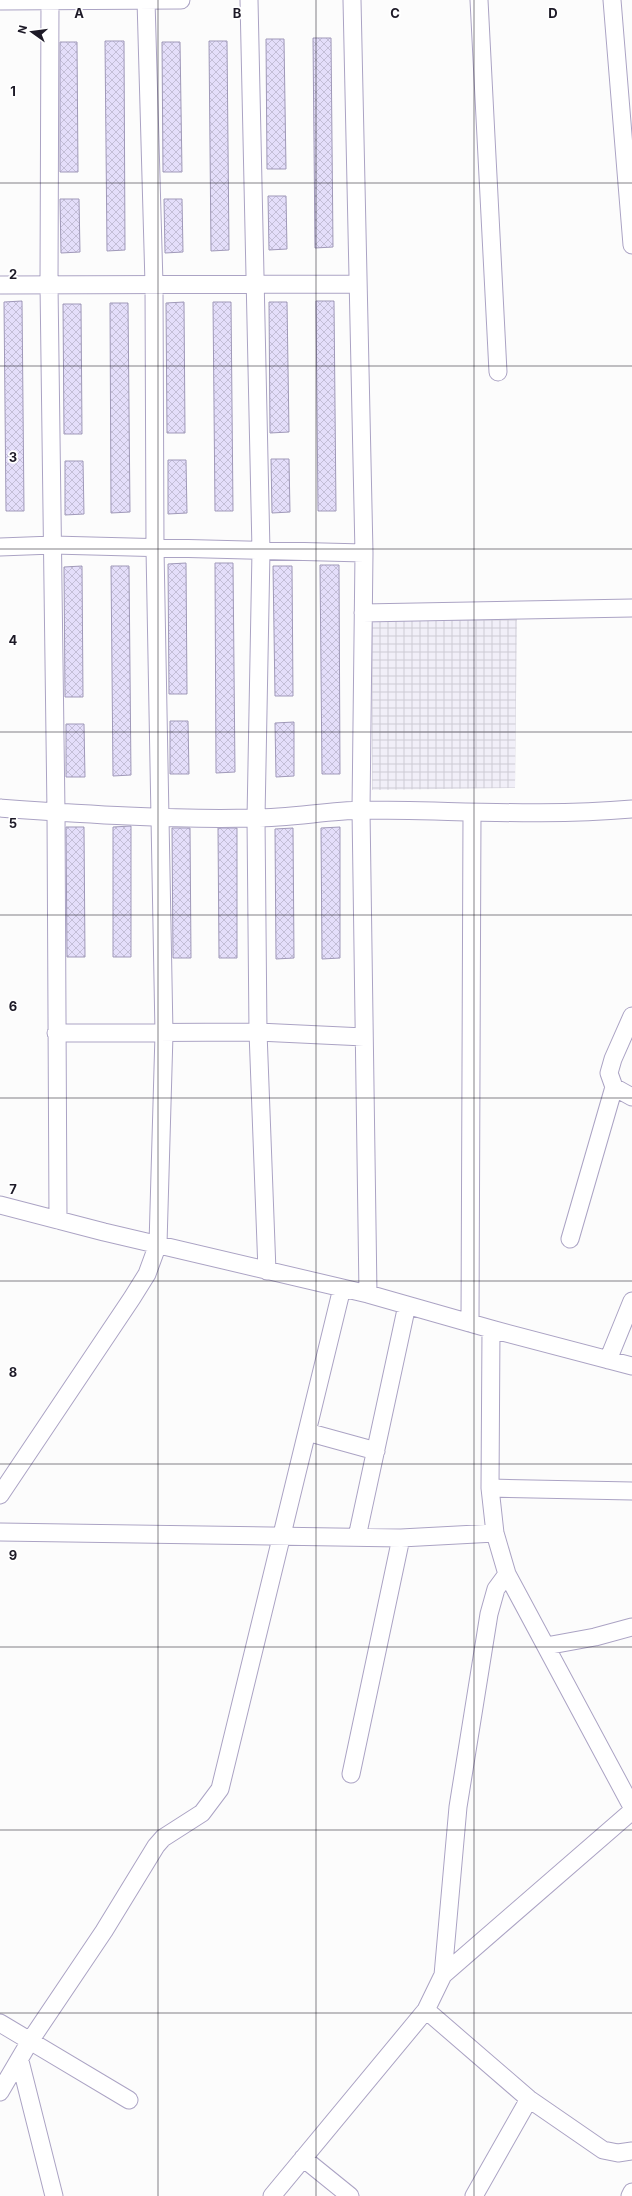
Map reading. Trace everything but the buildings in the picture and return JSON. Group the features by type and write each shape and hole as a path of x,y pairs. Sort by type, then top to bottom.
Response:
{"street":[{"path":"50,0 49,285 56,812 58,1220"},
{"path":"0,1495 5,1478 132,1298 147,1274 158,1244 164,1034 154,549 154,284 146,0"},
{"path":"0,1 181,0"},
{"path":"248,0 261,551 256,818 258,1032 267,1271"},
{"path":"352,0 364,553 361,810 368,1294"},
{"path":"479,0 498,372"},
{"path":"612,0 632,245"},
{"path":"0,285 358,284"},
{"path":"0,547 53,546 364,553"},
{"path":"363,613 632,608"},
{"path":"0,808 159,818 256,818 361,810 472,814 609,811 632,808"},
{"path":"470,1323 472,814"},
{"path":"570,1239 614,1087 609,1073 613,1059 632,1016"},
{"path":"56,1033 164,1034 258,1032 364,1036"},
{"path":"614,1087 632,1097"},
{"path":"0,1204 58,1220 368,1294 491,1329 632,1366"},
{"path":"0,2092 20,2061 30,2041 104,1931 156,1846 163,1838 202,1813 220,1789 342,1288"},
{"path":"608,1360 632,1301"},
{"path":"357,1537 408,1305"},
{"path":"491,1329 490,1488 495,1533 507,1574 628,1790 632,1807"},
{"path":"307,1432 376,1451"},
{"path":"490,1488 632,1491"},
{"path":"0,1532 183,1537 281,1536 401,1538 495,1533"},
{"path":"350,1774 401,1538"},
{"path":"272,2196 426,2010 443,1976 458,1807 490,1614 496,1589 507,1574"},
{"path":"546,1646 595,1637 632,1627"},
{"path":"443,1976 632,1811"},
{"path":"426,2010 529,2099 604,2150 618,2153 632,2151"},
{"path":"0,2023 129,2100"},
{"path":"20,2061 54,2196"},
{"path":"474,2196 529,2099"},
{"path":"303,2158 350,2196"},
{"path":"630,2196 632,2192"}],"shaded area":[{"path":"517,614 515,788 372,790 372,616"}]}
